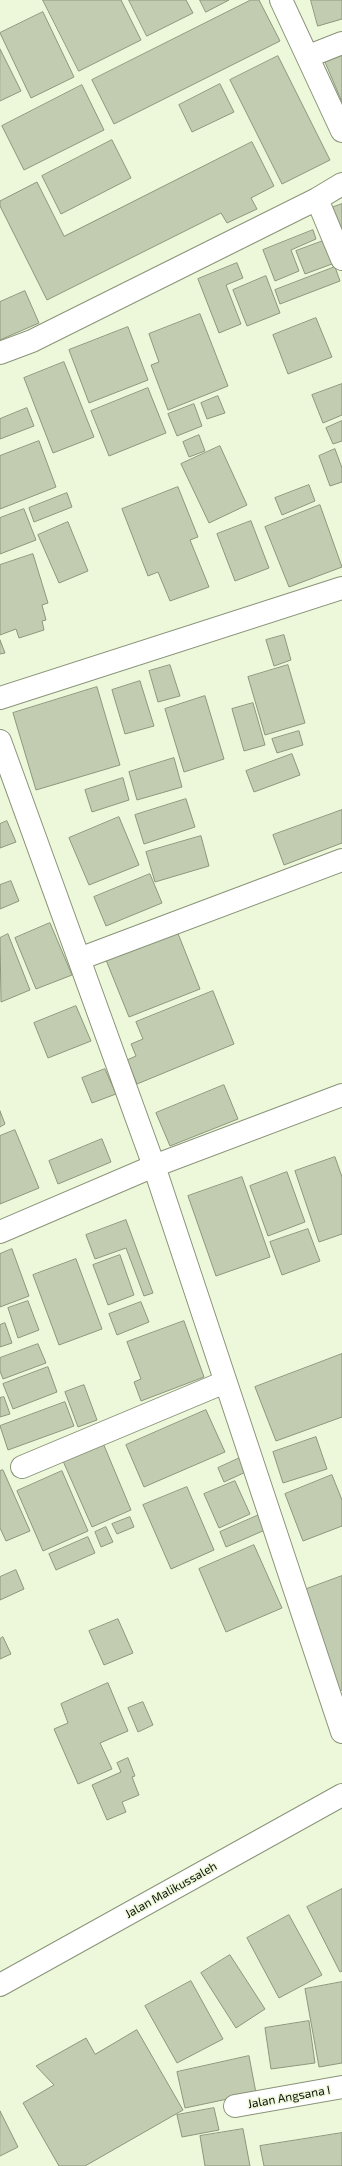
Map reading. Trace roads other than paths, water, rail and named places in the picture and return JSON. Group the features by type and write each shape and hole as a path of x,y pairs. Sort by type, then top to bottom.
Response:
{"street":[{"path":"281,0 309,56 342,131"},
{"path":"309,56 342,43"},
{"path":"0,353 32,341 317,199 342,184"},
{"path":"317,199 342,259"},
{"path":"0,698 342,588"},
{"path":"0,741 154,1166 342,1732"},
{"path":"79,959 342,860"},
{"path":"0,1232 154,1166 342,1095"},
{"path":"22,1467 225,1382"},
{"name":"Jalan Malikussaleh","path":"0,1984 342,1795"},
{"name":"Jalan Angsana I","path":"235,2106 342,2087"}]}
